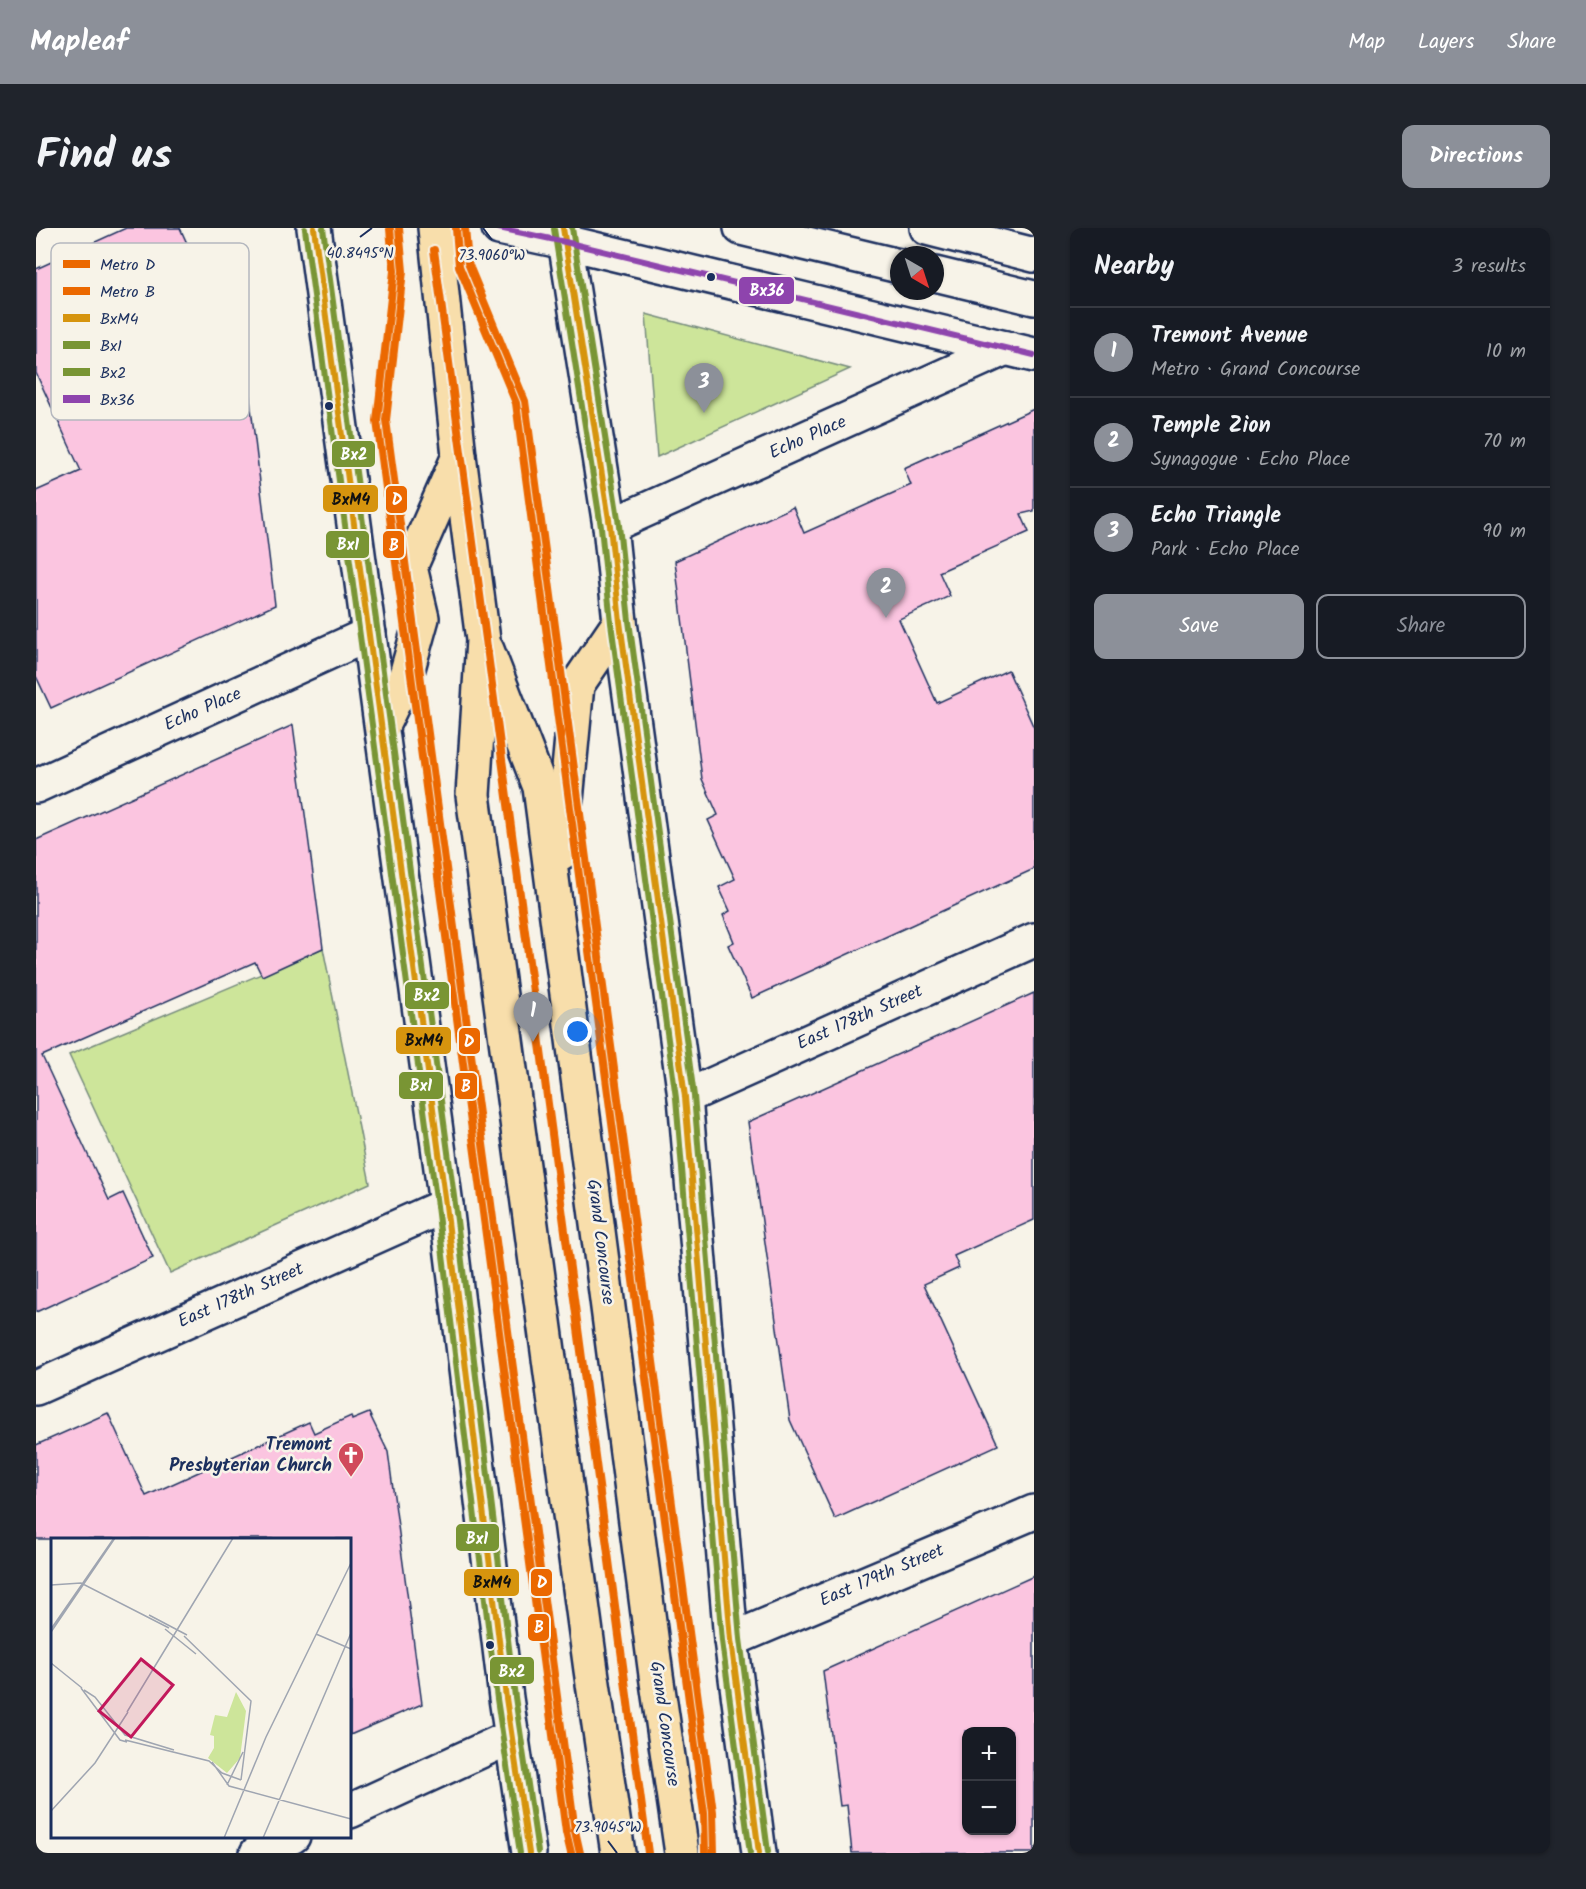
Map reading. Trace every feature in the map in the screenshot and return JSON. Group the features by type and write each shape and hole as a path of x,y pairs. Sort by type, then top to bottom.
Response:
{"main road":[{"name":"Grand Concourse","path":"435,228 459,456 483,640 473,795 587,1647 618,1853"},
{"path":"382,726 405,679 422,618 410,567 459,456"},
{"path":"556,906 577,685 620,622"},
{"name":"Grand Concourse","path":"483,640 540,787 682,1853"}],"street":[{"path":"314,228 446,1205 529,1853"},
{"path":"499,228 564,235 1020,352"},
{"path":"741,228 890,264"},
{"path":"927,228 1034,255"},
{"path":"564,235 610,526 620,622 685,1096 731,1640 759,1853"},
{"path":"944,276 1034,298"},
{"name":"Echo Place","path":"610,526 1020,352"},
{"name":"Echo Place","path":"36,786 369,634"},
{"name":"East 178th Street","path":"685,1096 1034,940"},
{"name":"East 178th Street","path":"36,1388 446,1205"},
{"name":"East 179th Street","path":"731,1640 1034,1512"},
{"path":"351,1811 513,1736"},
{"path":"257,1853 289,1838"}],"green space":[{"path":"646,314 850,369 657,457"},
{"path":"323,948 370,1183 170,1273 69,1055"}],"building":[{"path":"126,228 180,228 187,243 93,243"},
{"path":"51,262 51,406 36,373 36,269"},
{"path":"249,391 275,605 51,708 36,676 36,491 81,471 58,420 249,420"},
{"path":"1034,409 1034,511 1021,514 1029,532 939,572 950,596 899,619 937,703 1008,670 1034,728 1034,869 752,998 728,945 734,942 723,915 730,911 719,887 735,879 708,820 718,815 702,779 675,561 793,507 804,533 911,485 904,468"},
{"path":"293,725 323,948 262,976 255,962 42,1056 109,1200 123,1193 153,1258 36,1312 36,840"},
{"path":"1034,993 1034,1220 954,1256 959,1268 924,1284 998,1445 835,1519 790,1420 748,1122"},
{"path":"108,1413 146,1496 309,1422 314,1433 351,1416 352,1420 369,1413 388,1452 422,1704 351,1735 351,1538 36,1539 36,1445"},
{"path":"1034,1576 1034,1853 852,1853 847,1805 840,1806 823,1671"}],"metro line":[{"name":"D","path":"399,228 403,271 386,420 575,1831 580,1853"},
{"name":"D","path":"465,228 468,263 525,401 713,1812 714,1853"},
{"name":"B","path":"390,229 394,271 377,421 566,1832 571,1853"},
{"name":"B","path":"456,229 459,266 516,403 704,1813 705,1853"},
{"name":"D","path":"434,250 648,1853"}],"transit line":[{"name":"BxM4","path":"314,228 446,1205 506,1698 529,1853"},
{"name":"Bx2","path":"323,228 455,1204 515,1697 538,1852"},
{"name":"Bx36","path":"499,228 1034,355"},
{"name":"BxM4","path":"563,228 610,526 620,622 685,1097 731,1640 759,1853"},
{"name":"Bx2","path":"572,228 619,525 629,621 694,1096 740,1639 768,1852"},
{"name":"Bx1","path":"305,229 437,1206 497,1699 520,1853"},
{"name":"Bx1","path":"554,229 601,527 611,623 676,1098 722,1641 750,1853"}],"place":[{"name":"Echo Triangle","path":"704,413"},
{"name":"Temple Zion","path":"886,618"},
{"name":"Tremont Avenue","path":"533,1042"},
{"name":"Tremont Presbyterian Church","path":"351,1478"}]}
